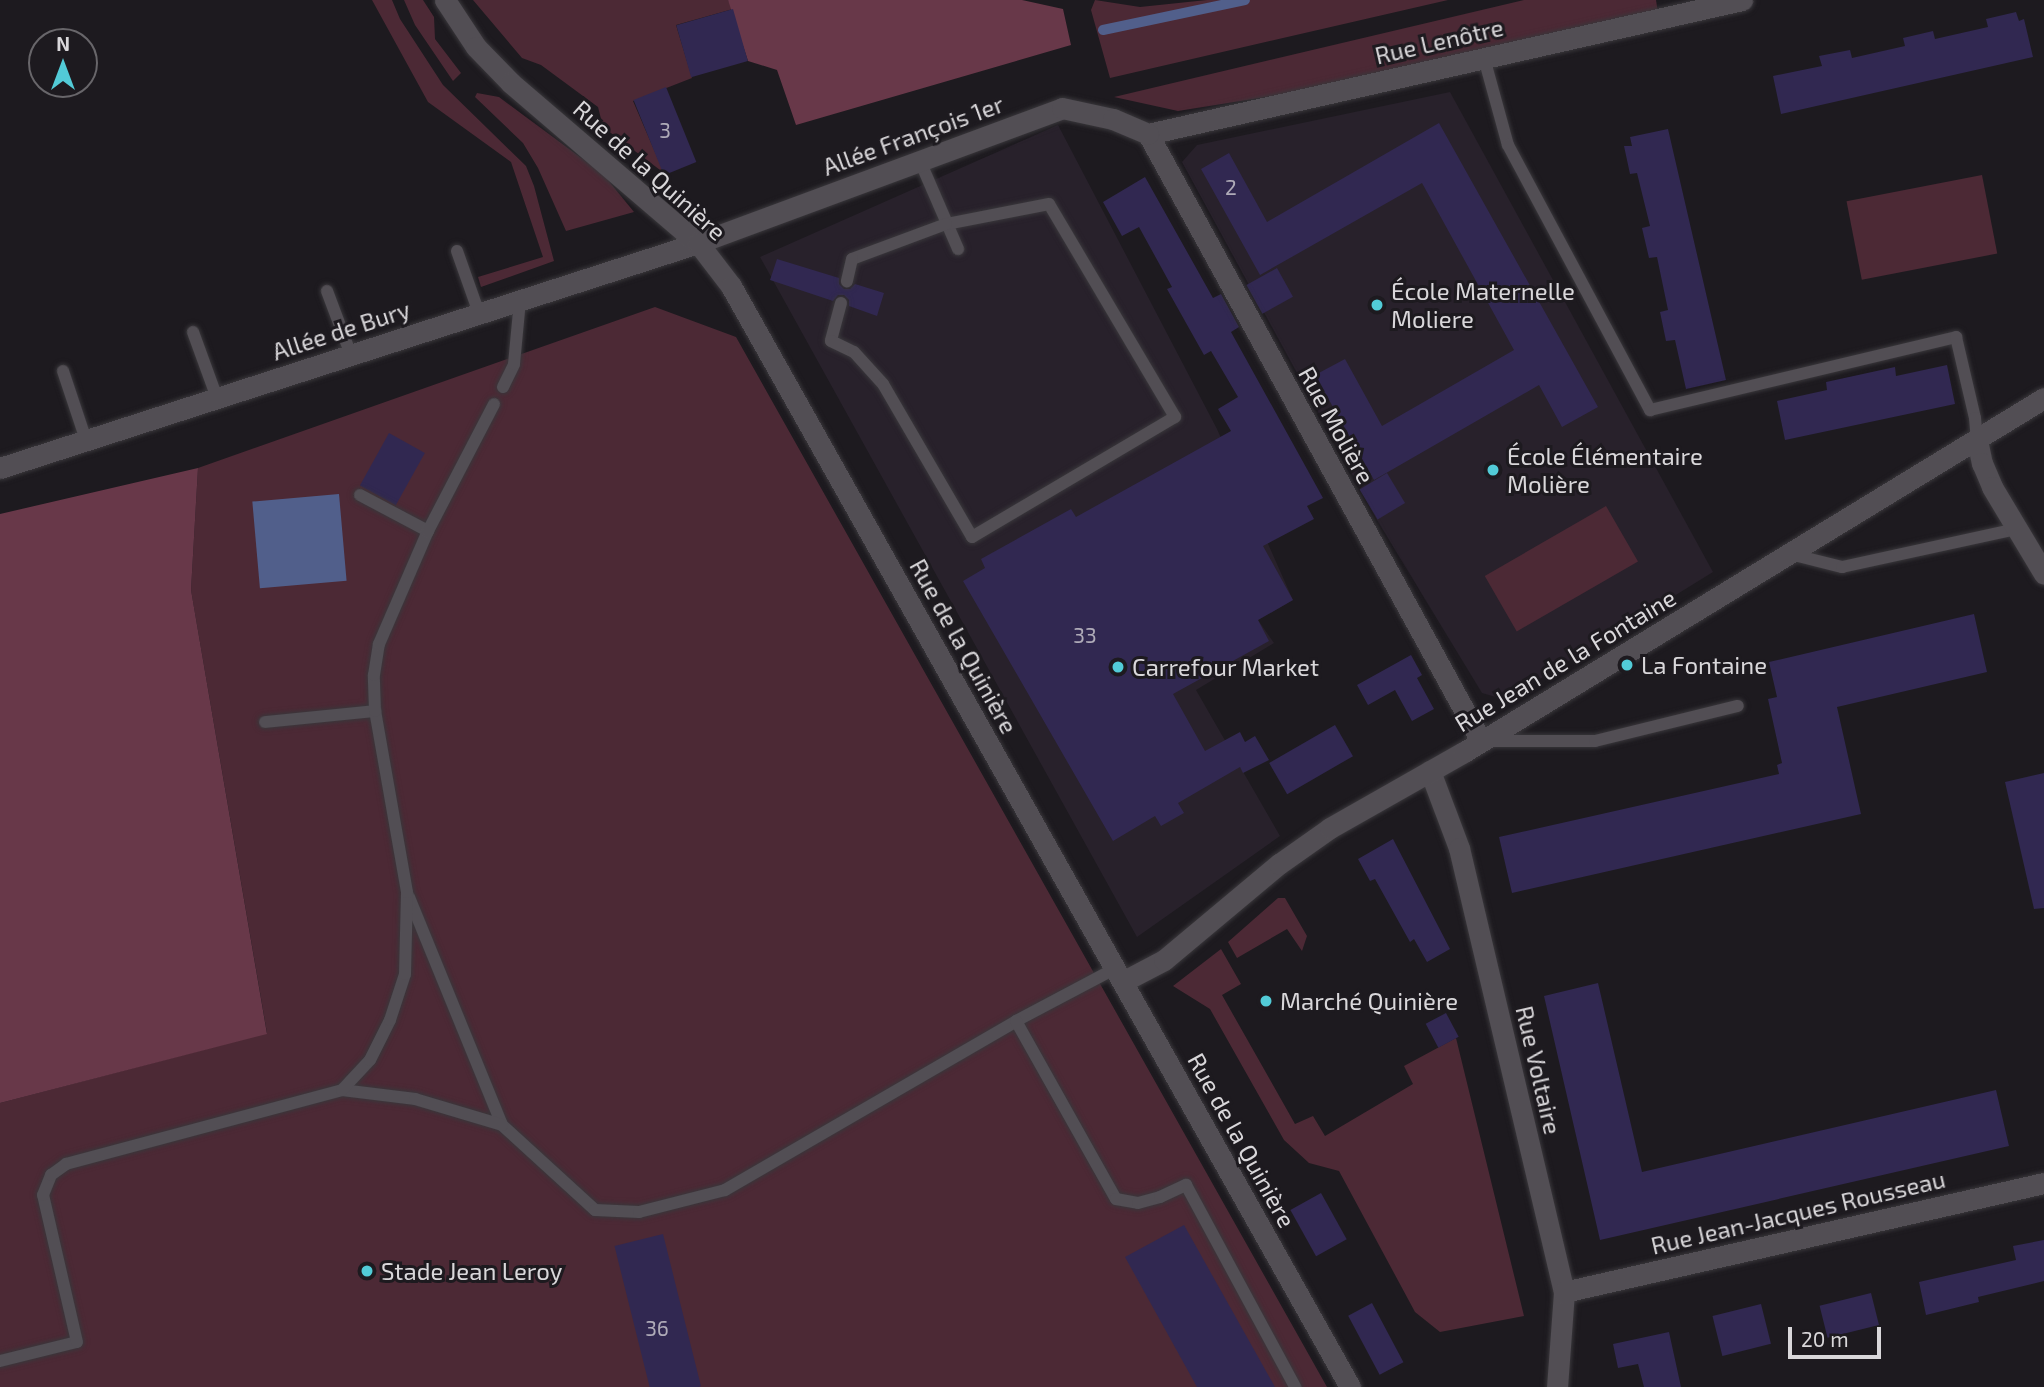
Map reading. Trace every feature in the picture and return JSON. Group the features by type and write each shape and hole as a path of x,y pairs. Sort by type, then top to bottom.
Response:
{"street":[{"name":"Rue de la Quinière","path":"445,0 475,47 510,83 698,243 738,298 1350,1387"},
{"name":"Rue Lenôtre","path":"1148,134 1742,0"},
{"name":"Allée François 1er","path":"698,243 1062,108 1112,119 1148,134"},
{"name":"Rue Molière","path":"1148,134 1480,741"},
{"name":"Allée de Bury","path":"0,468 698,243"},
{"name":"Rue Jean de la Fontaine","path":"1120,974 1164,960 1279,864 1330,828 1480,741 2044,398"},
{"path":"1977,440 1982,463 1992,487 2044,574"},
{"name":"Rue Voltaire","path":"1430,771 1460,848 1564,1292 1556,1387"},
{"name":"Rue Jean-Jacques Rousseau","path":"1564,1292 2044,1183"}],"lane":[{"path":"1484,58 1508,145 1650,410 1956,337 1975,418 1977,440"},
{"path":"920,161 958,249"},
{"path":"841,303 831,341 854,352 883,384 972,537 1175,417 1049,204 946,224 852,260 847,281"},
{"path":"457,251 479,313"},
{"path":"327,291 351,355"},
{"path":"503,387 514,364 520,300"},
{"path":"193,332 217,398"},
{"path":"63,371 86,440"},
{"path":"342,1090 370,1060 390,1020 405,974 407,892 375,711 374,675 379,644 428,531 494,404"},
{"path":"360,495 428,531"},
{"path":"1790,554 1842,567 2017,529"},
{"path":"1480,741 1595,741 1738,706"},
{"path":"265,722 375,711"},
{"path":"407,892 502,1125 595,1210 639,1212 725,1190 1016,1021 1120,974"},
{"path":"1016,1021 1116,1199 1138,1203 1186,1185 1295,1387"},
{"path":"0,1361 77,1342 43,1195 51,1175 66,1164 342,1090 415,1099 502,1125"}],"shaded area":[{"path":"372,0 392,0 400,19 443,85 526,166 554,261 481,287 478,277 543,257 511,162 428,102"},
{"path":"404,0 423,0 434,17 435,39 461,73 453,81 415,25"},
{"path":"473,0 728,0 733,9 676,25 692,78 633,101 664,173 603,127 598,107 541,65 522,58"},
{"path":"728,0 1022,0 1063,9 1071,45 796,125 777,70 748,61"},
{"path":"1095,0 1140,7 1207,0 1448,0 1110,78 1091,10"},
{"path":"1524,0 1656,0 1658,13 1279,95 1178,111 1114,97"},
{"path":"1450,92 1713,572 1506,700 1482,693 1377,520 1182,162 1197,145"},
{"path":"477,93 499,97 603,174 634,212 566,231 538,168 523,143 475,97"},
{"path":"1058,125 1217,429 1293,600 1258,620 1274,643 1196,690 1280,836 1137,937 760,257"},
{"path":"1982,175 1997,254 1862,280 1847,201"},
{"path":"655,307 736,337 1327,1387 0,1387 0,1103 267,1033 191,590 198,468"},
{"path":"198,468 191,590 267,1034 0,1103 0,514"},
{"path":"1606,506 1638,561 1517,631 1485,576"},
{"path":"1278,898 1285,898 1307,936 1302,951 1287,929 1237,958 1228,942"},
{"path":"1221,949 1241,984 1222,995 1295,1124 1313,1116 1325,1136 1413,1084 1404,1066 1456,1038 1524,1316 1440,1332 1415,1312 1339,1171 1309,1163 1284,1140 1210,1009 1173,986"}],"water":[{"path":"339,494 347,581 260,588 252,502"}],"building":[{"path":"733,9 748,61 691,77 676,25"},
{"path":"2016,12 2019,21 2024,19 2033,57 1781,114 1773,76 1822,66 1819,56 1850,50 1852,58 1905,46 1903,38 1933,31 1935,39 1988,27 1986,19"},
{"path":"666,87 696,162 664,175 634,100"},
{"path":"1439,123 1598,407 1562,427 1539,385 1374,480 1315,375 1345,359 1382,426 1514,350 1422,183 1260,275 1201,169 1229,153 1267,222"},
{"path":"1668,129 1726,380 1686,389 1675,340 1666,341 1660,312 1668,310 1657,257 1649,258 1642,228 1650,226 1637,173 1630,174 1624,146 1632,146 1630,137"},
{"name":"Carrefour Market","path":"1145,177 1213,298 1221,294 1239,327 1231,332 1323,498 1307,506 1314,519 1263,546 1293,600 1258,620 1269,641 1173,694 1205,751 1240,732 1245,742 1255,736 1269,760 1243,773 1240,767 1178,803 1184,813 1161,826 1155,816 1113,841 963,581 985,568 981,559 1071,509 1076,517 1231,431 1218,409 1238,397 1211,351 1204,355 1167,289 1172,287 1139,227 1122,236 1103,202"},
{"path":"777,259 839,278 839,284 844,289 850,289 855,284 884,293 877,316 849,306 849,300 844,295 838,295 833,301 770,280"},
{"path":"1277,268 1293,297 1262,314 1246,285"},
{"path":"1947,365 1955,404 1785,440 1777,401 1827,390 1826,382 1895,367 1896,376"},
{"path":"389,433 425,453 396,505 360,485"},
{"path":"1387,473 1405,503 1378,519 1360,489"},
{"path":"1974,614 1987,672 1837,707 1861,814 1512,893 1499,837 1779,774 1777,765 1782,763 1768,699 1777,697 1769,662"},
{"path":"1411,655 1422,675 1417,678 1434,709 1412,721 1395,690 1368,705 1357,685"},
{"path":"1335,725 1353,756 1287,794 1269,763"},
{"path":"2044,773 2044,908 2034,909 2005,782"},
{"path":"1393,839 1450,949 1427,962 1414,939 1410,942 1375,879 1370,881 1358,859"},
{"path":"1598,983 1642,1172 1996,1090 2009,1146 1600,1240 1544,996"},
{"path":"1446,1013 1459,1037 1438,1048 1426,1024"},
{"path":"1321,1193 1347,1239 1316,1256 1290,1210"},
{"path":"1184,1225 1275,1387 1197,1387 1125,1257"},
{"path":"663,1234 701,1386 650,1387 614,1246"},
{"path":"2044,1240 2044,1281 1978,1297 1979,1302 1926,1315 1919,1282 2016,1260 2013,1246"},
{"path":"1871,1293 1879,1325 1828,1338 1820,1306"},
{"path":"1372,1303 1403,1362 1380,1375 1348,1316"},
{"path":"1761,1304 1771,1344 1722,1356 1712,1316"},
{"path":"1669,1332 1681,1387 1644,1387 1638,1364 1618,1368 1613,1344"}],"waterway":[{"path":"1103,30 1245,0"}],"place":[{"name":"École Maternelle Moliere","path":"1377,305"},
{"name":"École Élémentaire Molière","path":"1493,470"},
{"name":"La Fontaine","path":"1627,665"},
{"name":"Carrefour Market","path":"1118,667"},
{"name":"Marché Quinière","path":"1266,1001"},
{"name":"Stade Jean Leroy","path":"367,1271"}]}
